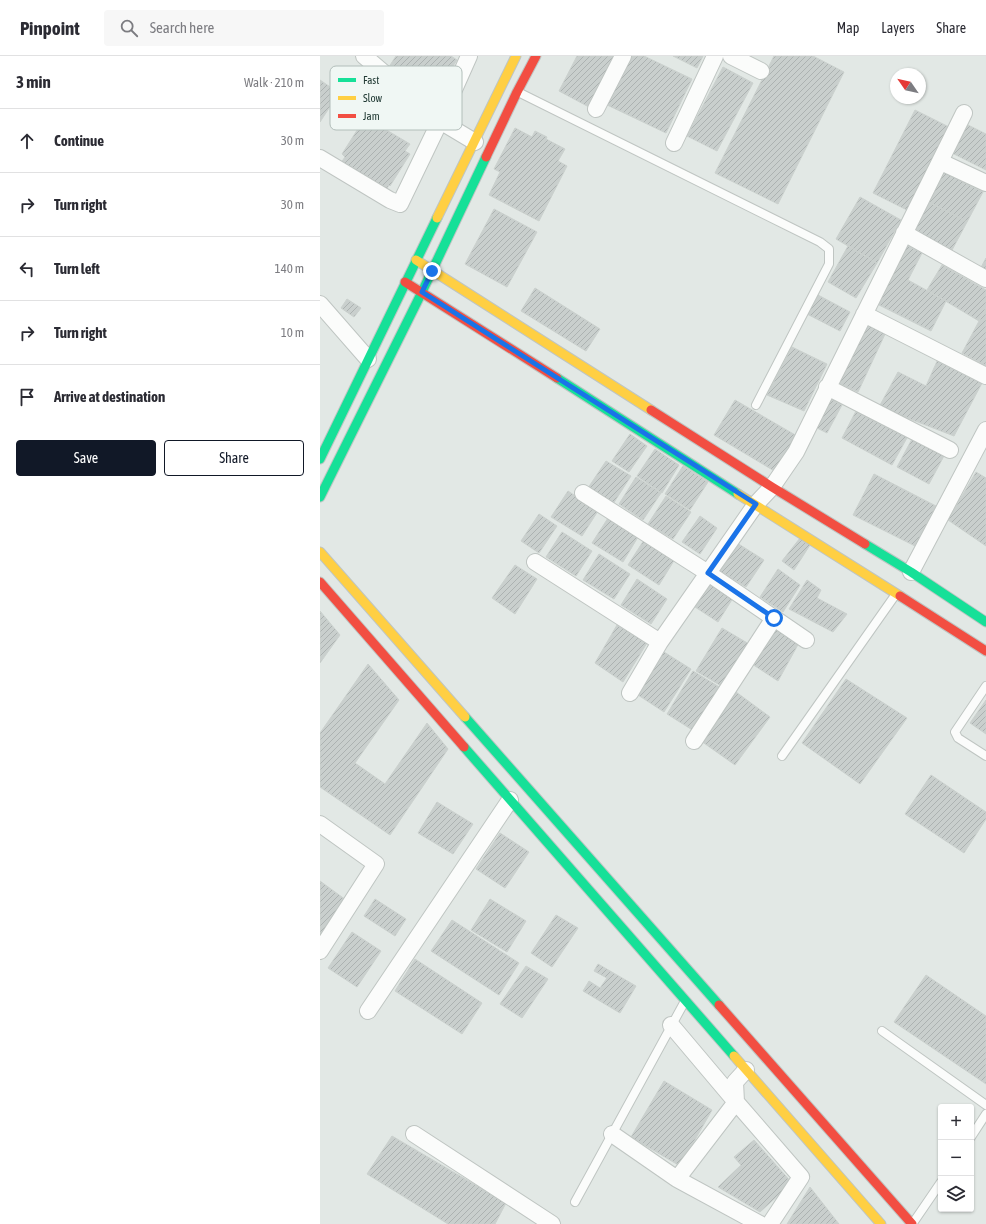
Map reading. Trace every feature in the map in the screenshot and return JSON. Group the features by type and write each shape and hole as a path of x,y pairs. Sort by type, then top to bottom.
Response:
{"street":[{"path":"364,56 376,66"},
{"path":"462,72 469,56"},
{"path":"320,459 405,282 475,142 502,82 516,56"},
{"path":"320,497 422,292 517,92 536,56"},
{"path":"596,109 623,56"},
{"path":"674,143 715,56"},
{"path":"731,56 761,71"},
{"path":"630,693 660,642 756,504 772,487 796,452 964,114"},
{"path":"320,158 390,200 400,204 436,130"},
{"path":"455,130 475,142"},
{"path":"941,162 986,183"},
{"path":"904,233 986,279"},
{"path":"416,260 772,487 911,572 986,622"},
{"path":"405,282 986,651"},
{"path":"320,304 368,359"},
{"path":"864,314 986,376"},
{"path":"827,387 950,450"},
{"path":"911,572 986,430"},
{"path":"583,493 708,573 806,640"},
{"path":"320,552 913,1224"},
{"path":"535,562 660,642"},
{"path":"320,582 746,1070 876,1222"},
{"path":"694,741 774,618"},
{"path":"368,1011 510,800"},
{"path":"320,824 376,864 320,951"},
{"path":"671,1025 801,1178 770,1224"},
{"path":"677,1180 736,1102 735,1082 746,1070"},
{"path":"414,1134 552,1224"},
{"path":"612,1134 677,1180 760,1224"}],"lane":[{"path":"517,92 820,242 829,249 830,264 756,405"},
{"path":"782,756 897,594"},
{"path":"986,686 955,732 958,738 986,756"},
{"path":"575,1202 685,1000"},
{"path":"882,1031 986,1105"},
{"path":"974,1132 986,1114"},
{"path":"913,1224 938,1186"}],"building":[{"path":"396,56 451,56 457,60 453,66 390,66"},
{"path":"577,56 614,56 589,107 559,91"},
{"path":"626,56 644,56 692,79 666,133 603,103"},
{"path":"673,56 703,56 697,68"},
{"path":"774,56 813,56 844,72 778,204 715,173"},
{"path":"723,67 753,83 717,151 687,136"},
{"path":"320,80 330,87 330,107 320,122"},
{"path":"915,110 949,127 907,210 873,193"},
{"path":"966,124 986,134 986,170 952,153"},
{"path":"515,128 532,137 535,131 547,137 546,139 565,149 558,161 567,166 539,221 489,195 500,172 494,169"},
{"path":"357,130 386,130 410,144 405,151 410,154 385,192 340,164 345,157 342,154"},
{"path":"944,172 983,192 967,222 928,202"},
{"path":"860,197 901,220 877,263 836,239"},
{"path":"928,202 967,222 951,252 913,231"},
{"path":"494,209 537,232 507,287 465,264"},
{"path":"907,245 922,253 908,280 946,301 931,331 877,304"},
{"path":"848,246 877,263 856,298 828,282"},
{"path":"986,258 986,274 979,271"},
{"path":"942,265 986,290 986,308 979,321 927,290"},
{"path":"535,288 600,329 586,351 521,311"},
{"path":"818,295 850,312 840,331 807,314"},
{"path":"347,299 361,308 354,317 341,308"},
{"path":"986,308 986,366 962,353"},
{"path":"865,322 886,332 858,392 837,382"},
{"path":"792,347 827,364 804,411 767,395"},
{"path":"938,359 982,383 954,436 879,407 898,372 926,386"},
{"path":"827,396 842,405 827,433 811,425"},
{"path":"735,400 797,436 776,472 714,435"},
{"path":"856,411 908,436 892,465 842,438"},
{"path":"630,434 647,446 629,472 612,461"},
{"path":"912,439 945,454 929,484 897,467"},
{"path":"655,449 679,465 662,493 637,476"},
{"path":"606,461 631,476 613,504 588,488"},
{"path":"683,466 708,482 690,510 665,494"},
{"path":"976,472 986,478 986,546 948,520"},
{"path":"874,474 936,506 915,546 853,515"},
{"path":"636,477 661,493 643,520 619,504"},
{"path":"568,491 598,511 582,536 551,517"},
{"path":"666,496 691,512 673,539 648,524"},
{"path":"539,514 557,526 539,553 521,541"},
{"path":"700,516 717,528 700,554 682,542"},
{"path":"608,518 638,537 623,562 592,543"},
{"path":"562,532 592,551 576,576 546,557"},
{"path":"800,538 810,545 794,570 782,561"},
{"path":"644,540 675,559 659,585 628,565"},
{"path":"737,543 764,560 746,587 720,571"},
{"path":"599,554 630,574 614,599 583,580"},
{"path":"515,565 537,579 515,614 492,598"},
{"path":"778,569 800,585 783,612 760,597"},
{"path":"637,579 667,599 651,624 621,605"},
{"path":"807,580 821,590 817,598 847,614 833,632 789,609"},
{"path":"707,581 733,598 718,622 692,605"},
{"path":"320,611 340,635 320,663"},
{"path":"777,624 800,641 778,681 752,664"},
{"path":"617,625 647,643 623,682 595,663"},
{"path":"722,628 749,644 723,687 696,671"},
{"path":"664,652 691,669 664,712 638,695"},
{"path":"368,664 399,700 355,763 385,784 427,723 448,749 390,835 320,787 320,733"},
{"path":"693,671 721,688 694,731 667,714"},
{"path":"846,679 907,718 860,784 802,743"},
{"path":"736,692 770,717 735,765 701,741"},
{"path":"986,700 986,734 970,723"},
{"path":"931,775 986,812 986,819 964,853 905,814"},
{"path":"437,802 473,824 453,854 418,833"},
{"path":"500,833 529,852 505,888 476,869"},
{"path":"320,881 346,900 320,938"},
{"path":"375,899 406,919 395,936 364,916"},
{"path":"490,899 526,921 507,952 471,930"},
{"path":"556,915 578,928 552,967 531,953"},
{"path":"452,920 519,963 499,995 431,951"},
{"path":"352,932 381,951 357,987 328,968"},
{"path":"415,959 482,1003 462,1034 395,991"},
{"path":"598,964 636,986 620,1013 583,991 589,981 600,988 607,978 594,971"},
{"path":"526,966 548,979 522,1018 500,1004"},
{"path":"926,975 986,1016 986,1084 894,1022"},
{"path":"664,1081 712,1110 680,1166 631,1137"},
{"path":"392,1136 506,1203 495,1224 448,1224 367,1174"},
{"path":"754,1140 792,1183 760,1212 718,1187 741,1165 734,1157"},
{"path":"810,1187 839,1224 787,1224"}],"traffic: fast":[{"path":"320,497 422,292 486,157"},
{"path":"320,459 437,218"},
{"path":"557,378 738,494"},
{"path":"865,544 911,572 986,622"},
{"path":"465,717 719,1005"},
{"path":"464,747 734,1056"}],"traffic: slow":[{"path":"437,218 516,56"},
{"path":"416,260 651,410"},
{"path":"738,494 900,596"},
{"path":"320,552 465,717"},
{"path":"734,1056 881,1224"}],"traffic: jam":[{"path":"486,157 536,56"},
{"path":"405,282 557,378"},
{"path":"651,410 865,544"},
{"path":"320,582 464,747"},
{"path":"900,596 986,651"},
{"path":"719,1005 912,1224"}],"route":[{"path":"432,271 422,292 756,504 708,573 774,618"}]}
